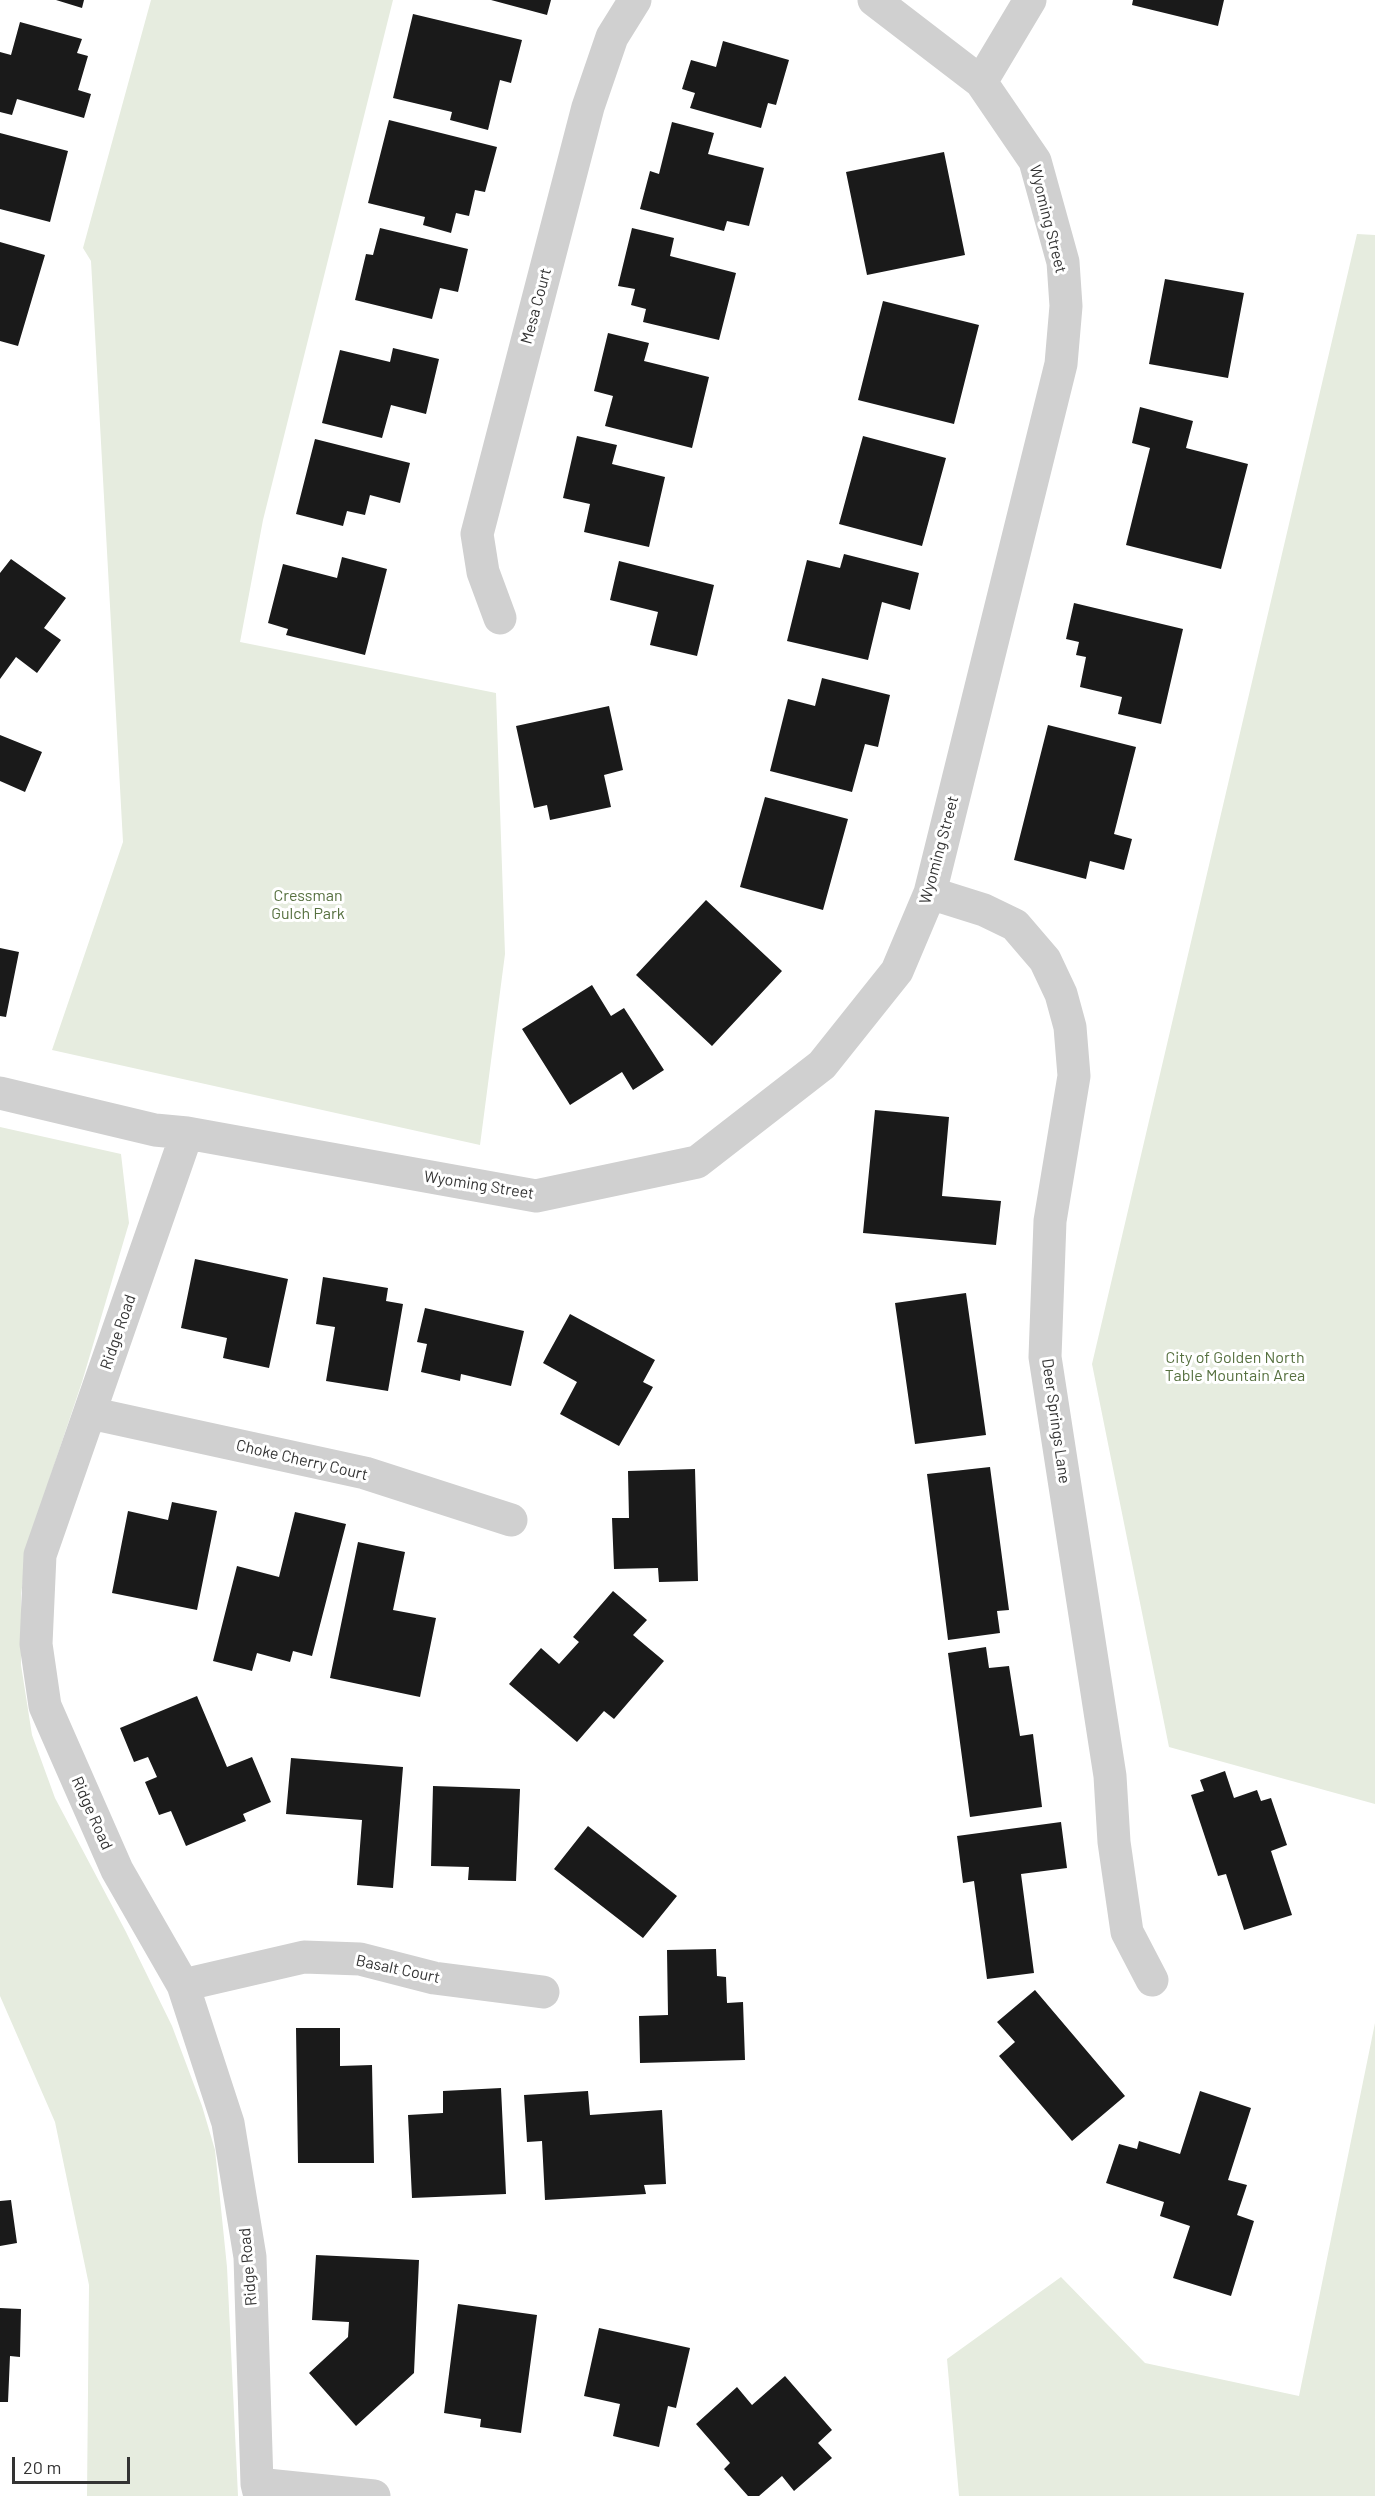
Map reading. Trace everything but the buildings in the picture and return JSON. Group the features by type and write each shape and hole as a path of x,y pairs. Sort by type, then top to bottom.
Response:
{"street":[{"name":"Mesa Court","path":"500,618 483,572 477,534 588,107 612,37 635,0"},
{"name":"Wyoming Street","path":"0,1093 154,1130 187,1132 536,1196 697,1162 822,1065 897,971 930,893 1061,364 1066,306 1063,262 1035,161 981,82 874,0"},
{"path":"981,82 1030,0"},
{"name":"Deer Springs Lane","path":"930,893 984,910 1015,925 1046,960 1061,994 1070,1027 1074,1076 1050,1221 1045,1357 1110,1776 1114,1842 1127,1932 1152,1980"},
{"name":"Ridge Road","path":"187,1132 40,1555 36,1644 45,1707 117,1870 183,1985 228,2123 250,2257 259,2490"},
{"name":"Choke Cherry Court","path":"90,1413 365,1473 511,1520"},
{"name":"Basalt Court","path":"183,1985 304,1957 360,1959 434,1978 543,1992"},
{"path":"259,2490 374,2496"}],"green space":[{"name":"Cressman Gulch Park","path":"151,0 393,0 263,520 240,642 496,693 505,954 480,1145 52,1050 123,842 91,261 83,248"},
{"name":"City of Golden North Table Mountain Area","path":"1357,234 1375,235 1375,1804 1169,1747 1092,1364"},
{"path":"0,1127 121,1154 129,1223 82,1382 29,1540 21,1594 21,1665 32,1735 55,1798 126,1932 172,2026 202,2106 215,2150 227,2267 238,2496 87,2496 89,2285 55,2122 0,1996"},
{"path":"1375,2023 1375,2496 959,2496 947,2359 1061,2277 1145,2363 1299,2396"}]}
